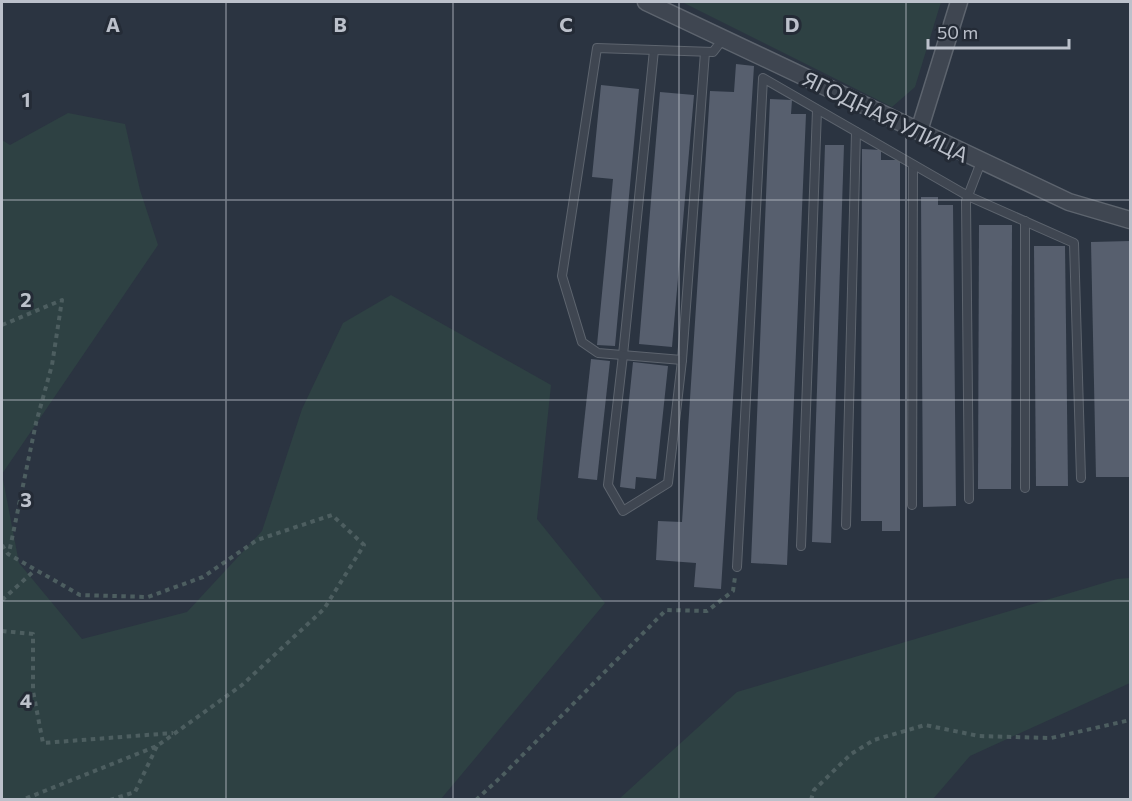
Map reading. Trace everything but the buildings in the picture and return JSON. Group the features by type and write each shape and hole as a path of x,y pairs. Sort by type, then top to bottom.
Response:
{"street":[{"name":"ЯГОДНАЯ УЛИЦА","path":"646,2 1069,202 1131,220"},
{"path":"919,131 959,2"}],"lane":[{"path":"682,360 598,353 582,342 562,276 597,48 713,52 723,39"},
{"path":"654,50 608,485 622,511 668,483 682,360 705,52"},
{"path":"737,567 763,78 968,196 1074,243 1081,478"},
{"path":"801,546 817,110"},
{"path":"846,525 856,132"},
{"path":"969,499 966,213 968,196 981,162"},
{"path":"912,506 914,165"},
{"path":"1025,221 1025,488"}],"path":[{"path":"2,325 62,300 52,365 36,423 8,554"},
{"path":"2,545 8,554 80,595 148,597 203,577 257,540 332,515 364,545 324,609 242,685 157,746 22,800"},
{"path":"476,800 666,610 706,611 733,591 737,567"},
{"path":"2,600 34,570"},
{"path":"2,631 33,634 33,691 43,743 175,733"},
{"path":"811,800 814,790 850,754 874,740 925,725 980,736 1051,738 1131,720"},
{"path":"110,800 135,792 157,746"}],"shaded area":[{"path":"682,2 941,2 915,87 892,107"},
{"path":"68,113 125,124 140,190 158,245 2,474 2,140 10,145"},
{"path":"391,295 551,385 537,519 605,603 441,799 2,799 2,474 19,563 82,639 187,612 262,531 302,409 343,323"},
{"path":"1130,578 1130,683 970,756 933,799 619,799 737,692 1117,579"}]}
